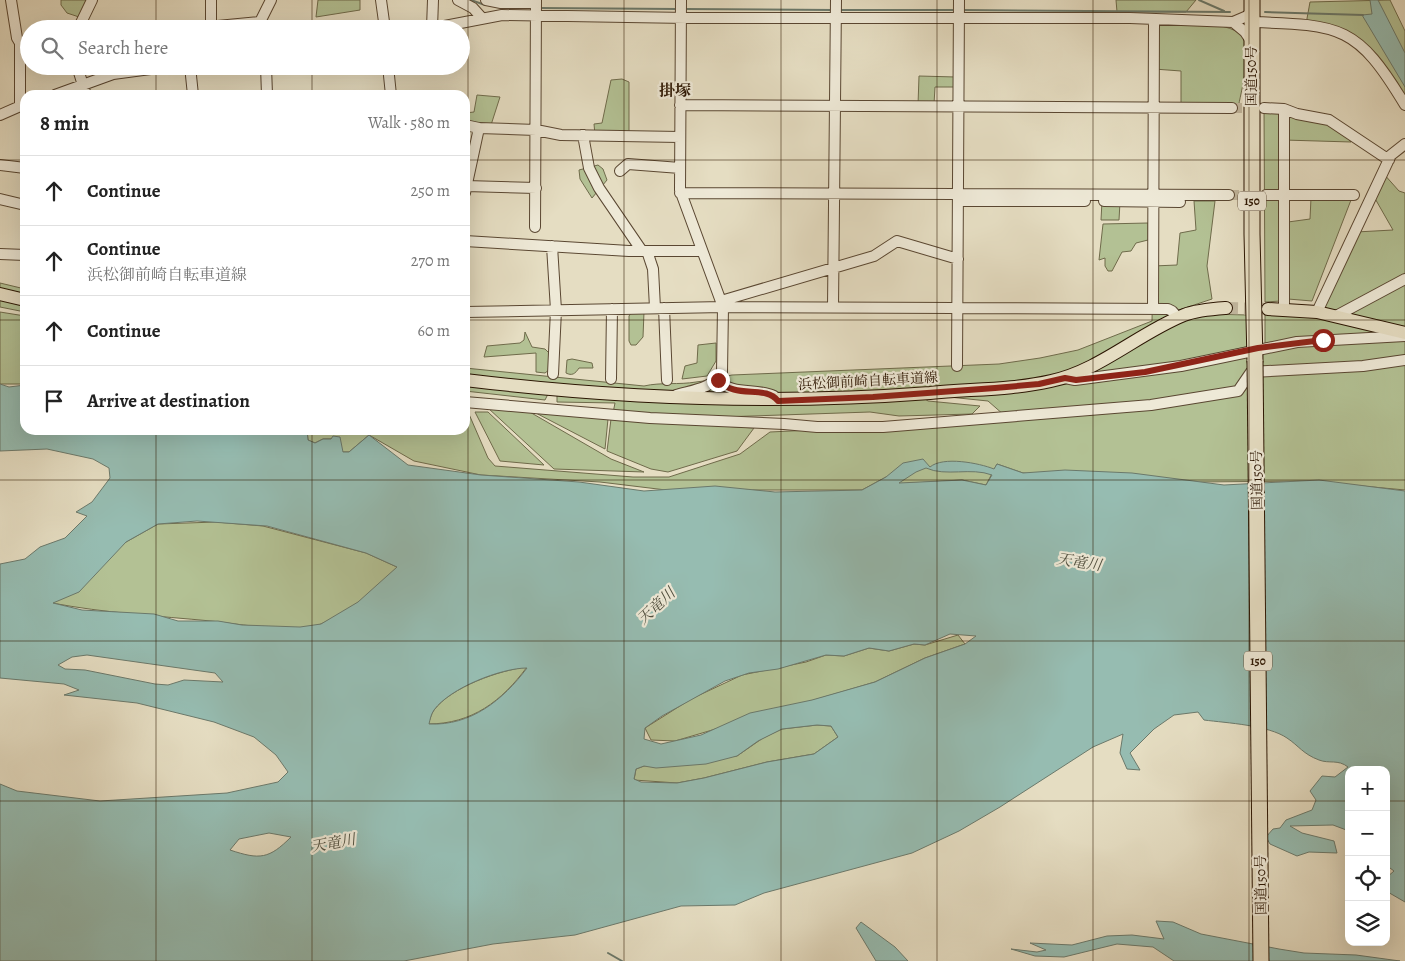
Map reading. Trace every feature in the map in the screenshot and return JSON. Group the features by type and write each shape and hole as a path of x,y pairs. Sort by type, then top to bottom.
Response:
{"highway":[{"name":"国道150号","path":"1251,11 1261,961"}],"main road":[{"path":"0,294 20,299"},
{"name":"浜松御前崎自転車道線","path":"470,381 565,392 667,398 778,401 873,397 1039,384 1065,378 1178,318 1198,311 1226,308"},
{"path":"1268,309 1317,312 1405,334"}],"street":[{"path":"11,0 17,38 20,40"},
{"path":"82,20 92,0"},
{"path":"211,0 211,20"},
{"path":"263,20 271,0"},
{"path":"381,0 384,20"},
{"path":"431,20 433,0"},
{"path":"458,0 473,8 482,18"},
{"path":"486,0 501,3 536,2 535,227"},
{"path":"667,398 707,387 718,380 722,372 722,304 680,193 681,0"},
{"path":"833,307 836,0"},
{"path":"957,366 959,0"},
{"path":"470,20 502,15 1154,19 1233,22 1247,16 1251,11 1303,24 1333,28 1354,39 1382,67 1405,105"},
{"path":"1153,309 1154,19"},
{"path":"1233,22 1245,32 1251,41"},
{"path":"22,90 23,75"},
{"path":"80,75 84,90"},
{"path":"86,90 111,75"},
{"path":"191,75 192,90"},
{"path":"266,75 267,90"},
{"path":"389,75 390,90"},
{"path":"680,105 1232,108"},
{"path":"0,115 20,106"},
{"path":"1264,108 1284,109 1297,114 1329,120 1389,160"},
{"path":"1284,109 1284,309"},
{"path":"470,126 536,130 561,135 680,137"},
{"path":"470,170 479,128"},
{"path":"583,135 588,168 599,188 644,251 652,269 660,308 667,380"},
{"path":"1317,312 1391,155 1405,144"},
{"path":"620,171 628,164 680,168"},
{"path":"0,165 20,167"},
{"path":"470,189 536,188"},
{"path":"680,193 1229,198"},
{"path":"1266,198 1284,199 1354,195"},
{"path":"0,199 20,205"},
{"path":"722,304 874,256 897,240 958,258"},
{"path":"470,241 644,251 701,251"},
{"path":"552,246 556,310 553,374"},
{"path":"0,254 20,255"},
{"path":"1336,316 1405,278"},
{"path":"470,312 660,308 722,304 833,307 1153,309 1172,311 1178,318"},
{"path":"611,378 612,309"},
{"path":"1065,378 1076,380 1145,372 1255,355 1323,340 1405,334"},
{"path":"470,402 650,418 817,427 883,427 1152,405 1238,391 1251,372 1363,366 1405,360"},
{"path":"718,380 726,388 769,394 778,401"}],"green space":[{"path":"61,0 87,0 79,17 67,13 61,5"},
{"path":"318,0 360,0 360,10 316,17"},
{"path":"1116,0 1196,0 1186,12 1117,12"},
{"path":"1390,0 1405,31 1405,102 1349,37 1306,24 1310,2"},
{"path":"1154,21 1204,23 1230,28 1239,33 1245,40 1247,54 1238,108 1225,105 1181,108 1181,71 1154,69"},
{"path":"919,76 956,77 957,87 935,87 934,104 918,105"},
{"path":"622,79 629,82 629,136 595,135 594,124 602,123 611,80"},
{"path":"477,95 500,97 491,125 470,125 470,112 474,112"},
{"path":"1264,108 1339,127 1351,142 1284,140 1281,301 1265,302"},
{"path":"598,165 603,169 607,180 592,198 580,179 579,170"},
{"path":"1383,173 1399,191 1405,193 1405,279 1340,314 1319,310 1356,232 1393,230 1373,195"},
{"path":"1311,198 1351,200 1312,301 1288,299 1288,222 1310,219"},
{"path":"1102,201 1120,202 1119,220 1101,220"},
{"path":"1194,201 1215,201 1207,266 1212,299 1179,310 1168,310 1168,320 1075,368 1054,376 922,397 928,401 980,406 972,414 899,416 870,412 722,417 613,413 615,403 557,402 557,395 548,394 545,400 470,392 470,369 644,386 690,383 732,375 999,364 1078,350 1152,321 1153,266 1177,265 1180,233 1196,230"},
{"path":"1148,223 1148,240 1136,243 1131,251 1122,252 1112,271 1108,271 1105,266 1105,258 1099,260 1103,224"},
{"path":"1405,281 1405,328 1356,317 1350,311"},
{"path":"0,283 20,288 20,311 0,307"},
{"path":"0,312 20,315 20,384 0,384"},
{"path":"644,312 643,337 636,345 631,345 629,341 629,316 631,313"},
{"path":"1265,312 1308,315 1394,334 1321,336 1265,343"},
{"path":"1208,314 1248,315 1250,346 1175,363 1079,376 1180,321"},
{"path":"525,332 532,347 545,349 549,353 549,370 545,373 536,372 536,353 484,357 487,346 520,343 524,340"},
{"path":"1405,340 1405,490 1308,481 1198,482 1023,473 997,464 986,485 962,480 897,484 886,477 862,490 666,490 600,482 481,475 414,461 369,435 470,435 470,417 488,458 495,466 633,477 669,477 740,454 770,432 895,426 1004,415 988,401 939,396 1008,391 1169,371 1251,354 1262,371 1263,351 1314,345"},
{"path":"716,343 716,361 707,376 682,379 685,366 697,363 698,345"},
{"path":"572,359 592,363 593,368 579,368 573,374 566,373 567,360"},
{"path":"488,408 528,411 611,459 644,472 554,469"},
{"path":"532,411 608,419 605,449"},
{"path":"475,412 488,412 544,465 500,461"},
{"path":"611,419 754,428 737,451 668,472 651,469 607,451"},
{"path":"308,435 369,435 349,452 343,452 331,439 323,439 315,443 308,440"},
{"path":"216,522 263,526 366,553 397,567 381,584 352,607 332,619 310,627 267,627 112,612 52,603 126,542 158,524"},
{"path":"958,635 965,644 925,658 875,682 675,741 651,740 645,728 691,699 742,675 806,662 826,655 844,656 869,648 889,651 914,644 925,645"},
{"path":"527,667 507,690 485,708 459,720 428,724 433,712 442,702 464,687 490,676"},
{"path":"817,725 831,726 838,737 814,754 767,762 677,783 634,780 636,769 644,766 737,756 763,738 782,729"}],"water":[{"path":"1370,0 1378,0 1405,53 1405,87 1362,15 1372,14"},
{"name":"天竜川","path":"0,384 9,387 20,386 20,435 308,435 308,440 315,443 323,439 331,439 333,436 340,437 343,452 349,452 369,435 408,465 481,475 579,482 644,491 715,486 775,492 862,490 886,477 903,463 923,459 930,467 952,461 994,469 997,464 1023,473 1065,470 1132,473 1224,485 1319,480 1405,491 1405,902 1390,893 1390,874 1394,871 1390,868 1390,766 1346,766 1341,763 1323,761 1305,753 1287,738 1269,730 1247,725 1204,720 1198,712 1174,715 1154,729 1130,753 1140,770 1127,769 1120,753 1123,734 1093,747 959,831 912,853 764,893 735,905 681,906 575,935 493,944 404,961 0,961 0,784 17,791 100,801 227,793 278,782 288,772 276,755 254,737 214,722 137,703 64,695 79,690 64,684 0,678 0,564 25,559 40,547 65,538 87,516 76,512 92,502 110,478 109,468 93,459 47,449 0,451","holes":["926,468 934,471 976,472 992,475 986,485 962,480 899,483","197,521 267,526 366,553 397,567 358,602 321,624 300,627 242,625 218,621 178,621 154,614 82,610 53,603 79,592 126,542 158,524","950,634 976,636 965,644 925,658 875,682 812,700 750,713 701,735 661,744 644,739 645,728 662,716 725,681 749,673 778,669 826,655 844,656 869,648 889,651 914,644 925,645","87,655 215,673 223,682 184,680 168,685 155,684 85,670 65,669 58,665 72,657","527,668 507,691 485,709 459,721 429,724 434,710 452,694 464,687 490,675","817,725 831,726 838,737 814,754 767,762 677,783 641,782 634,779 636,769 644,766 656,768 706,764 737,756 758,741 782,729","269,833 291,837 276,850 264,856 249,855 230,850 239,839"]},
{"path":"1345,769 1345,830 1333,825 1290,826 1302,833 1334,841 1337,853 1309,852 1297,856 1270,844 1266,837 1273,829 1280,828 1286,820 1312,810 1316,800 1310,791 1322,776 1335,777"},
{"path":"1156,921 1173,922 1201,934 1279,949 1304,953 1356,955 1400,961 1174,961 1153,947 1117,944 1064,957 1035,956 1011,949 1037,952 1046,950 1030,943 1072,945 1107,936 1132,935 1164,939"},
{"path":"861,922 895,947 908,961 876,961 856,928"}],"waterway":[{"path":"471,0 485,5"},
{"path":"1199,0 1224,11"},
{"path":"540,8 678,9"},
{"path":"685,9 833,10"},
{"path":"840,10 955,10"},
{"path":"962,10 1230,12"},
{"path":"1265,12 1363,15"},
{"path":"608,953 622,961"}],"tunnel":[{"path":"1232,108 1256,108"},
{"path":"1229,195 1258,195"},
{"path":"1248,202 1266,202"},
{"path":"1226,308 1268,309"}],"district":[{"name":"掛塚","path":"675,91"}],"route":[{"path":"718,380 726,388 769,394 778,401 873,397 1039,384 1065,378 1076,380 1145,372 1181,366 1258,348 1323,340"}]}
